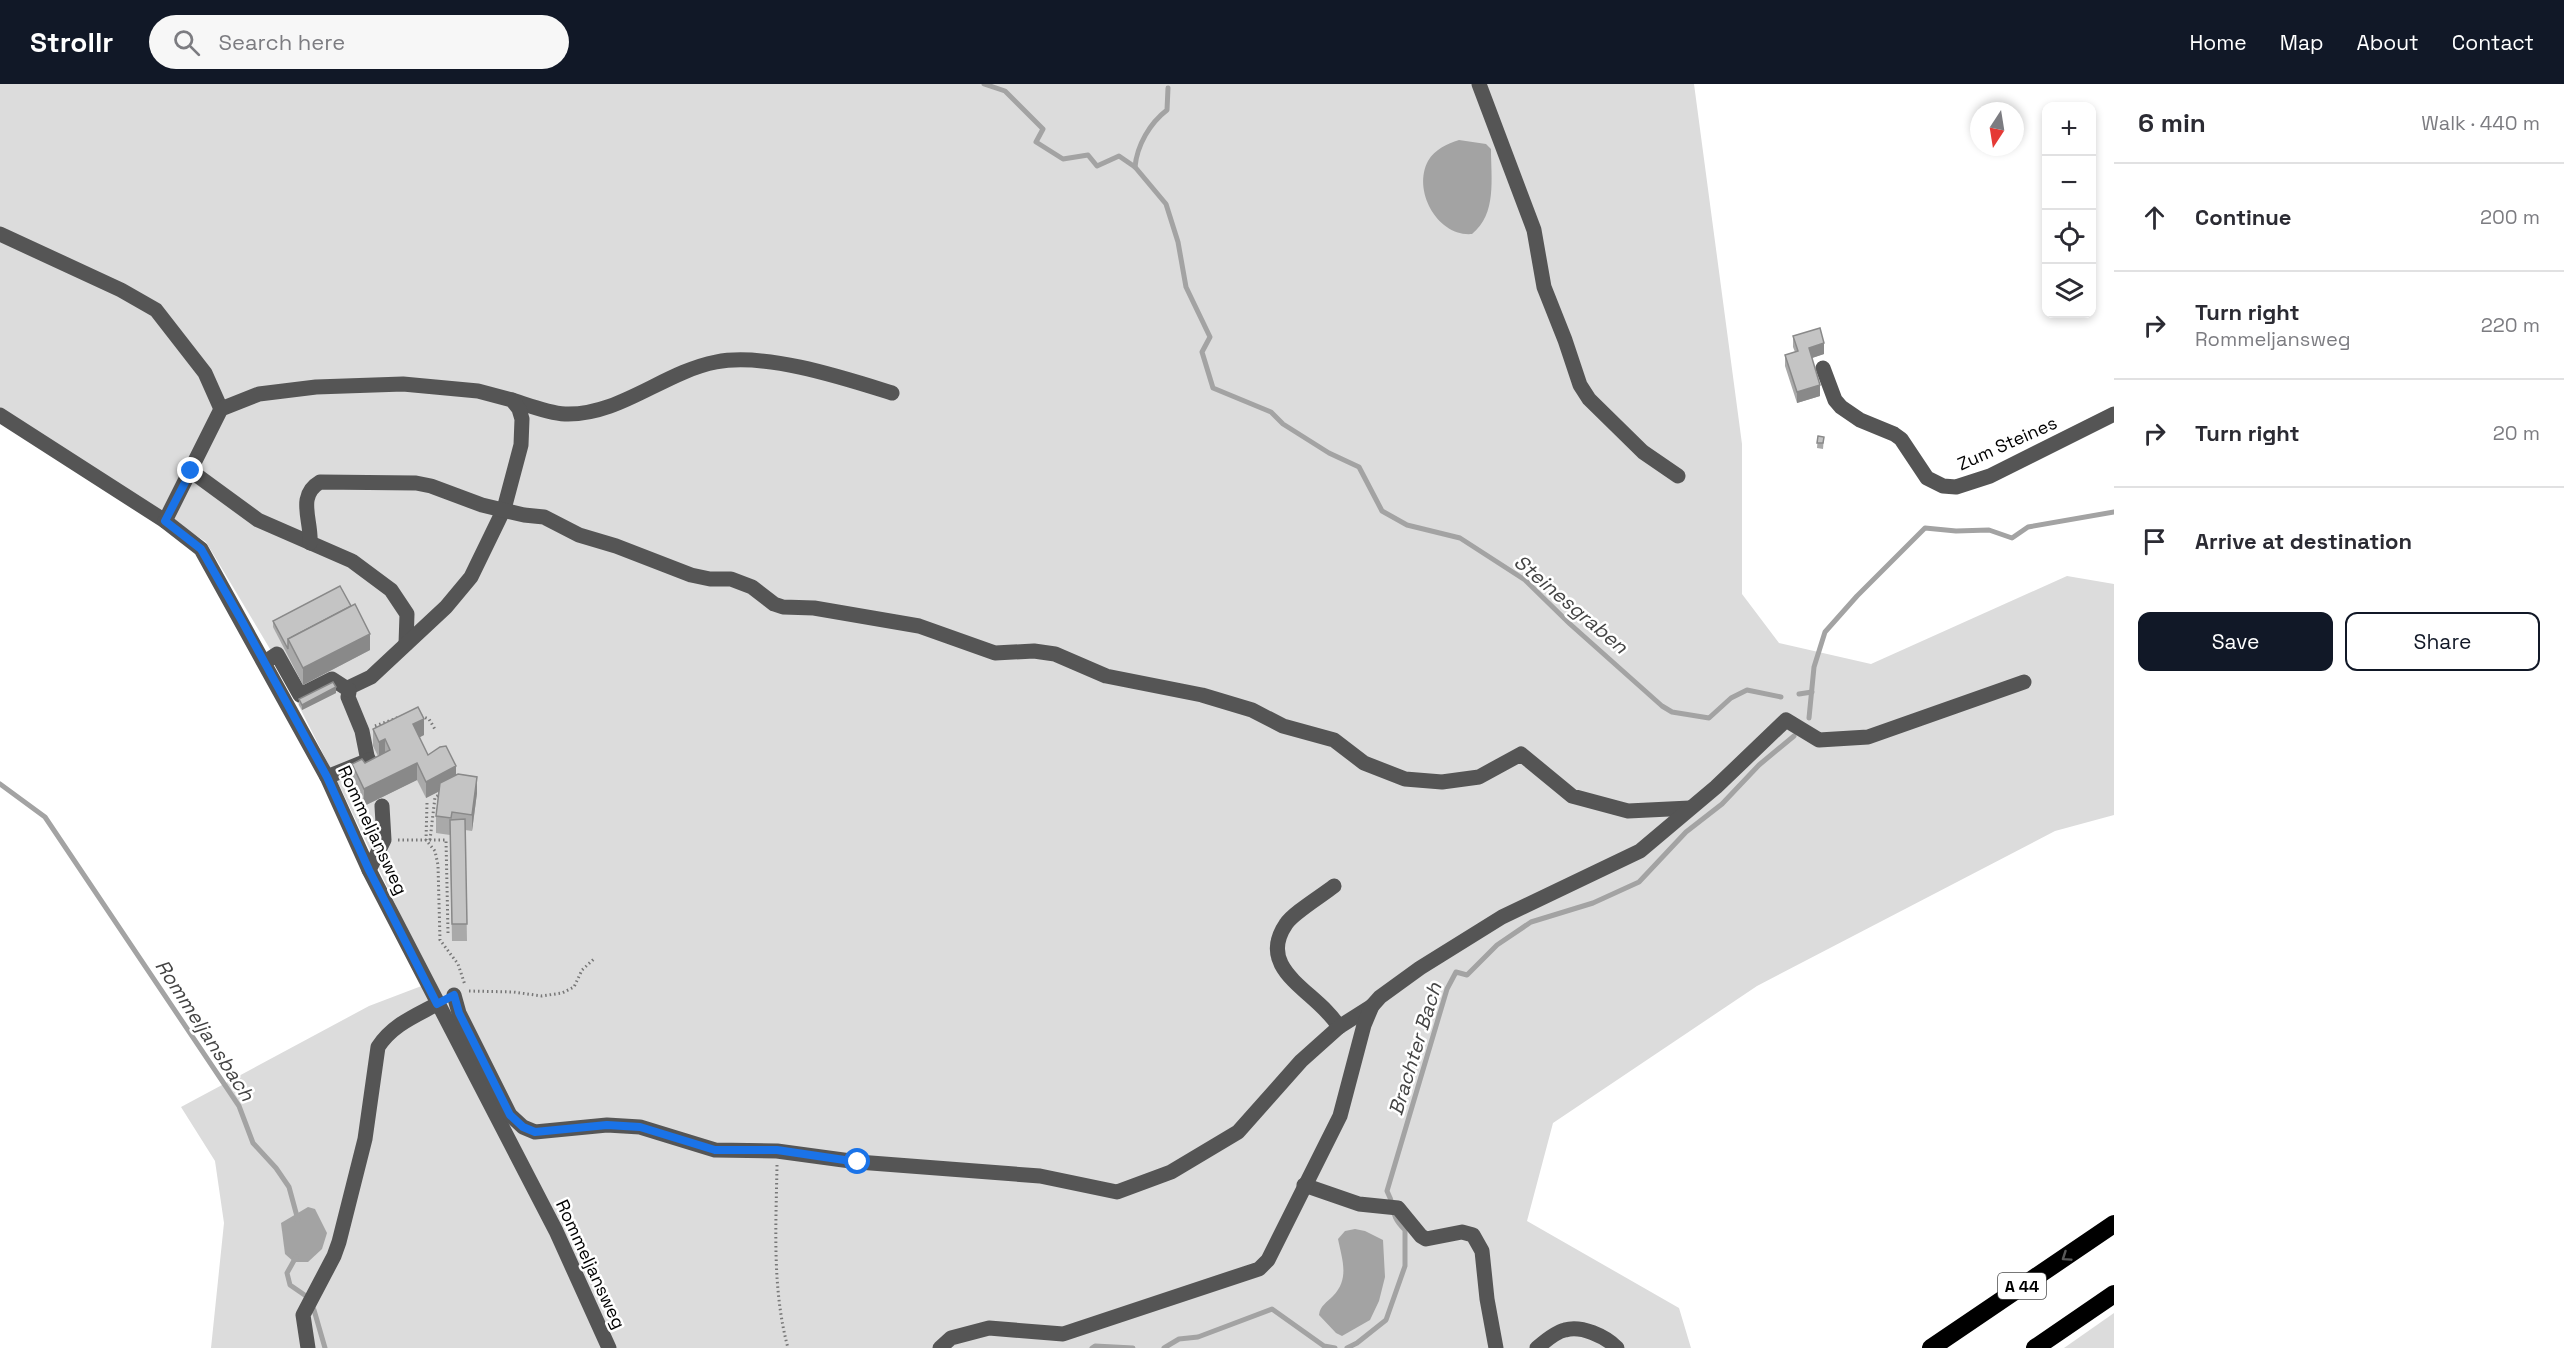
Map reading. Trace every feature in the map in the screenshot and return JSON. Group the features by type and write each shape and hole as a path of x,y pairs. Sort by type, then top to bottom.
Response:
{"highway":[{"name":"A 44","path":"1931,1348 2114,1224"},
{"path":"2035,1348 2114,1294"}],"street":[{"path":"1479,84 1534,230 1544,286 1580,385 1589,399 1643,452 1678,476"},
{"path":"0,234 156,310 205,373 221,409"},
{"path":"165,521 221,409 259,394 353,385 403,384 467,390 561,414 594,412 719,361 754,361 825,372 891,393"},
{"name":"Zum Steines","path":"1823,368 1835,400 1841,407 1860,420 1901,439 1926,478 1943,486 1956,487 1990,476 2114,414"},
{"path":"327,777 371,760 362,730 348,698 350,687 372,677 446,608 471,577 504,509 522,431 519,409 512,400"},
{"name":"Rommeljansweg","path":"0,415 165,521 201,549 327,777 369,870 556,1231 609,1348"},
{"path":"191,471 258,520 352,561 391,590 406,614 405,644"},
{"path":"310,543 305,506 312,488 320,482 416,483 431,486 482,505 524,515 544,517 579,535 616,546 691,575 710,579 731,579 752,587 774,604 783,607 814,608 919,626 995,653 1034,651 1056,654 1106,676 1202,695 1252,710 1283,726 1334,740 1365,763 1405,779 1442,782 1479,777 1521,754 1572,796 1628,811 1690,808"},
{"path":"264,662 277,654 300,695 332,679 350,690"},
{"path":"454,995 459,1013 510,1115 523,1127 535,1132 607,1125 640,1127 715,1150 777,1150 858,1162 1040,1176 1109,1192 1127,1190 1171,1172 1238,1132 1301,1061 1339,1027 1372,1006 1380,997 1420,968 1502,917 1640,851 1786,720 1819,740 1868,737 2024,682"},
{"path":"369,870 384,840 382,806"},
{"path":"1334,886 1287,923 1276,951 1278,962 1286,973 1318,1001 1339,1027"},
{"path":"308,1348 303,1319 305,1310 334,1256 342,1230 364,1139 378,1047 385,1036 400,1023 437,1004"},
{"path":"940,1348 951,1338 989,1328 1063,1334 1251,1273 1268,1260 1340,1116 1364,1025 1372,1006"},
{"path":"1304,1185 1359,1204 1396,1208 1426,1239 1467,1233 1480,1243 1496,1348"},
{"path":"1537,1348 1564,1330 1582,1329 1611,1342 1617,1348"}],"path":[{"path":"362,730 393,717 413,714 429,719 436,731"},
{"path":"428,840 435,797 450,790"},
{"path":"427,803 428,840 435,851 438,865 440,940 458,964 465,985 461,992 513,992 542,996 562,993 574,987 582,970 594,958"},
{"path":"384,840 446,840 448,933"},
{"path":"777,1150 776,1267 780,1320 788,1348"}],"shaded area":[{"path":"0,84 1694,84 1742,444 1742,594 1779,643 1871,664 2067,576 2114,584 2114,815 2055,831 1757,986 1553,1123 1527,1221 1679,1308 1691,1348 211,1348 224,1223 215,1161 181,1107 369,1006 432,982 342,791 270,649 206,542 0,408"},
{"path":"1459,140 1486,144 1491,149 1492,184 1489,206 1480,226 1472,234 1460,233 1439,220 1431,210 1423,185 1428,161 1434,153"},
{"path":"308,1207 315,1209 327,1233 322,1249 308,1262 294,1262 285,1254 281,1223"},
{"path":"1355,1229 1383,1240 1385,1277 1379,1301 1370,1320 1342,1336 1336,1333 1319,1315 1322,1307 1342,1283 1343,1261 1338,1239 1345,1231"},
{"path":"2114,1313 2114,1348 2064,1348"}],"building":[{"path":"1820,328 1824,343 1809,348 1820,385 1797,392 1785,355 1798,351 1793,336"},
{"path":"1818,436 1824,437 1823,443 1817,443"},
{"path":"340,586 351,606 288,639 288,649 273,621"},
{"path":"355,604 370,634 303,668 288,639"},
{"path":"333,682 336,687 302,705 299,699"},
{"path":"418,707 424,719 413,724 428,755 446,746 456,766 426,782 417,763 364,789 352,764 362,759 365,763 390,750 385,739 379,742 373,729"},
{"path":"458,774 477,777 472,815 452,812 451,818 436,816 440,783"},
{"path":"465,819 467,924 452,924 450,820"}],"waterway":[{"name":"Steinesgraben","path":"984,84 1005,91 1043,129 1036,142 1063,159 1088,155 1097,166 1119,156 1135,167 1166,204 1178,242 1186,287 1210,337 1202,352 1213,388 1271,412 1283,424 1329,453 1359,467 1382,511 1407,525 1460,538 1525,580 1570,624 1662,706 1672,712 1709,718 1731,698 1747,690 1781,697"},
{"path":"1135,167 1138,151 1145,135 1167,110 1168,88"},
{"name":"Brachter Bach","path":"1809,718 1814,667 1825,632 1857,596 1925,528 1956,531 1989,530 2012,538 2028,527 2114,512"},
{"name":"Steinesgraben","path":"1799,694 1812,692"},
{"name":"Brachter Bach","path":"1347,1348 1386,1320 1405,1266 1405,1230 1394,1215 1387,1191 1447,989 1456,972 1467,975 1497,945 1531,922 1593,903 1639,882 1686,832 1722,804 1759,765 1794,736"},
{"name":"Rommeljansbach","path":"0,784 45,817 239,1106 253,1143 276,1168 289,1187 298,1220"},
{"name":"Rommeljansbach","path":"296,1257 287,1273 290,1285 306,1296 314,1310 325,1348"},
{"name":"Brachter Bach","path":"1164,1348 1179,1339 1198,1337 1272,1309 1324,1346 1335,1348"},
{"name":"Brachter Bach","path":"1092,1348 1095,1346 1133,1348"}],"route":[{"path":"191,471 165,521 201,549 327,777 369,870 437,1004 454,995 459,1013 510,1115 523,1127 535,1132 607,1125 640,1127 715,1150 777,1150 858,1162"}]}
